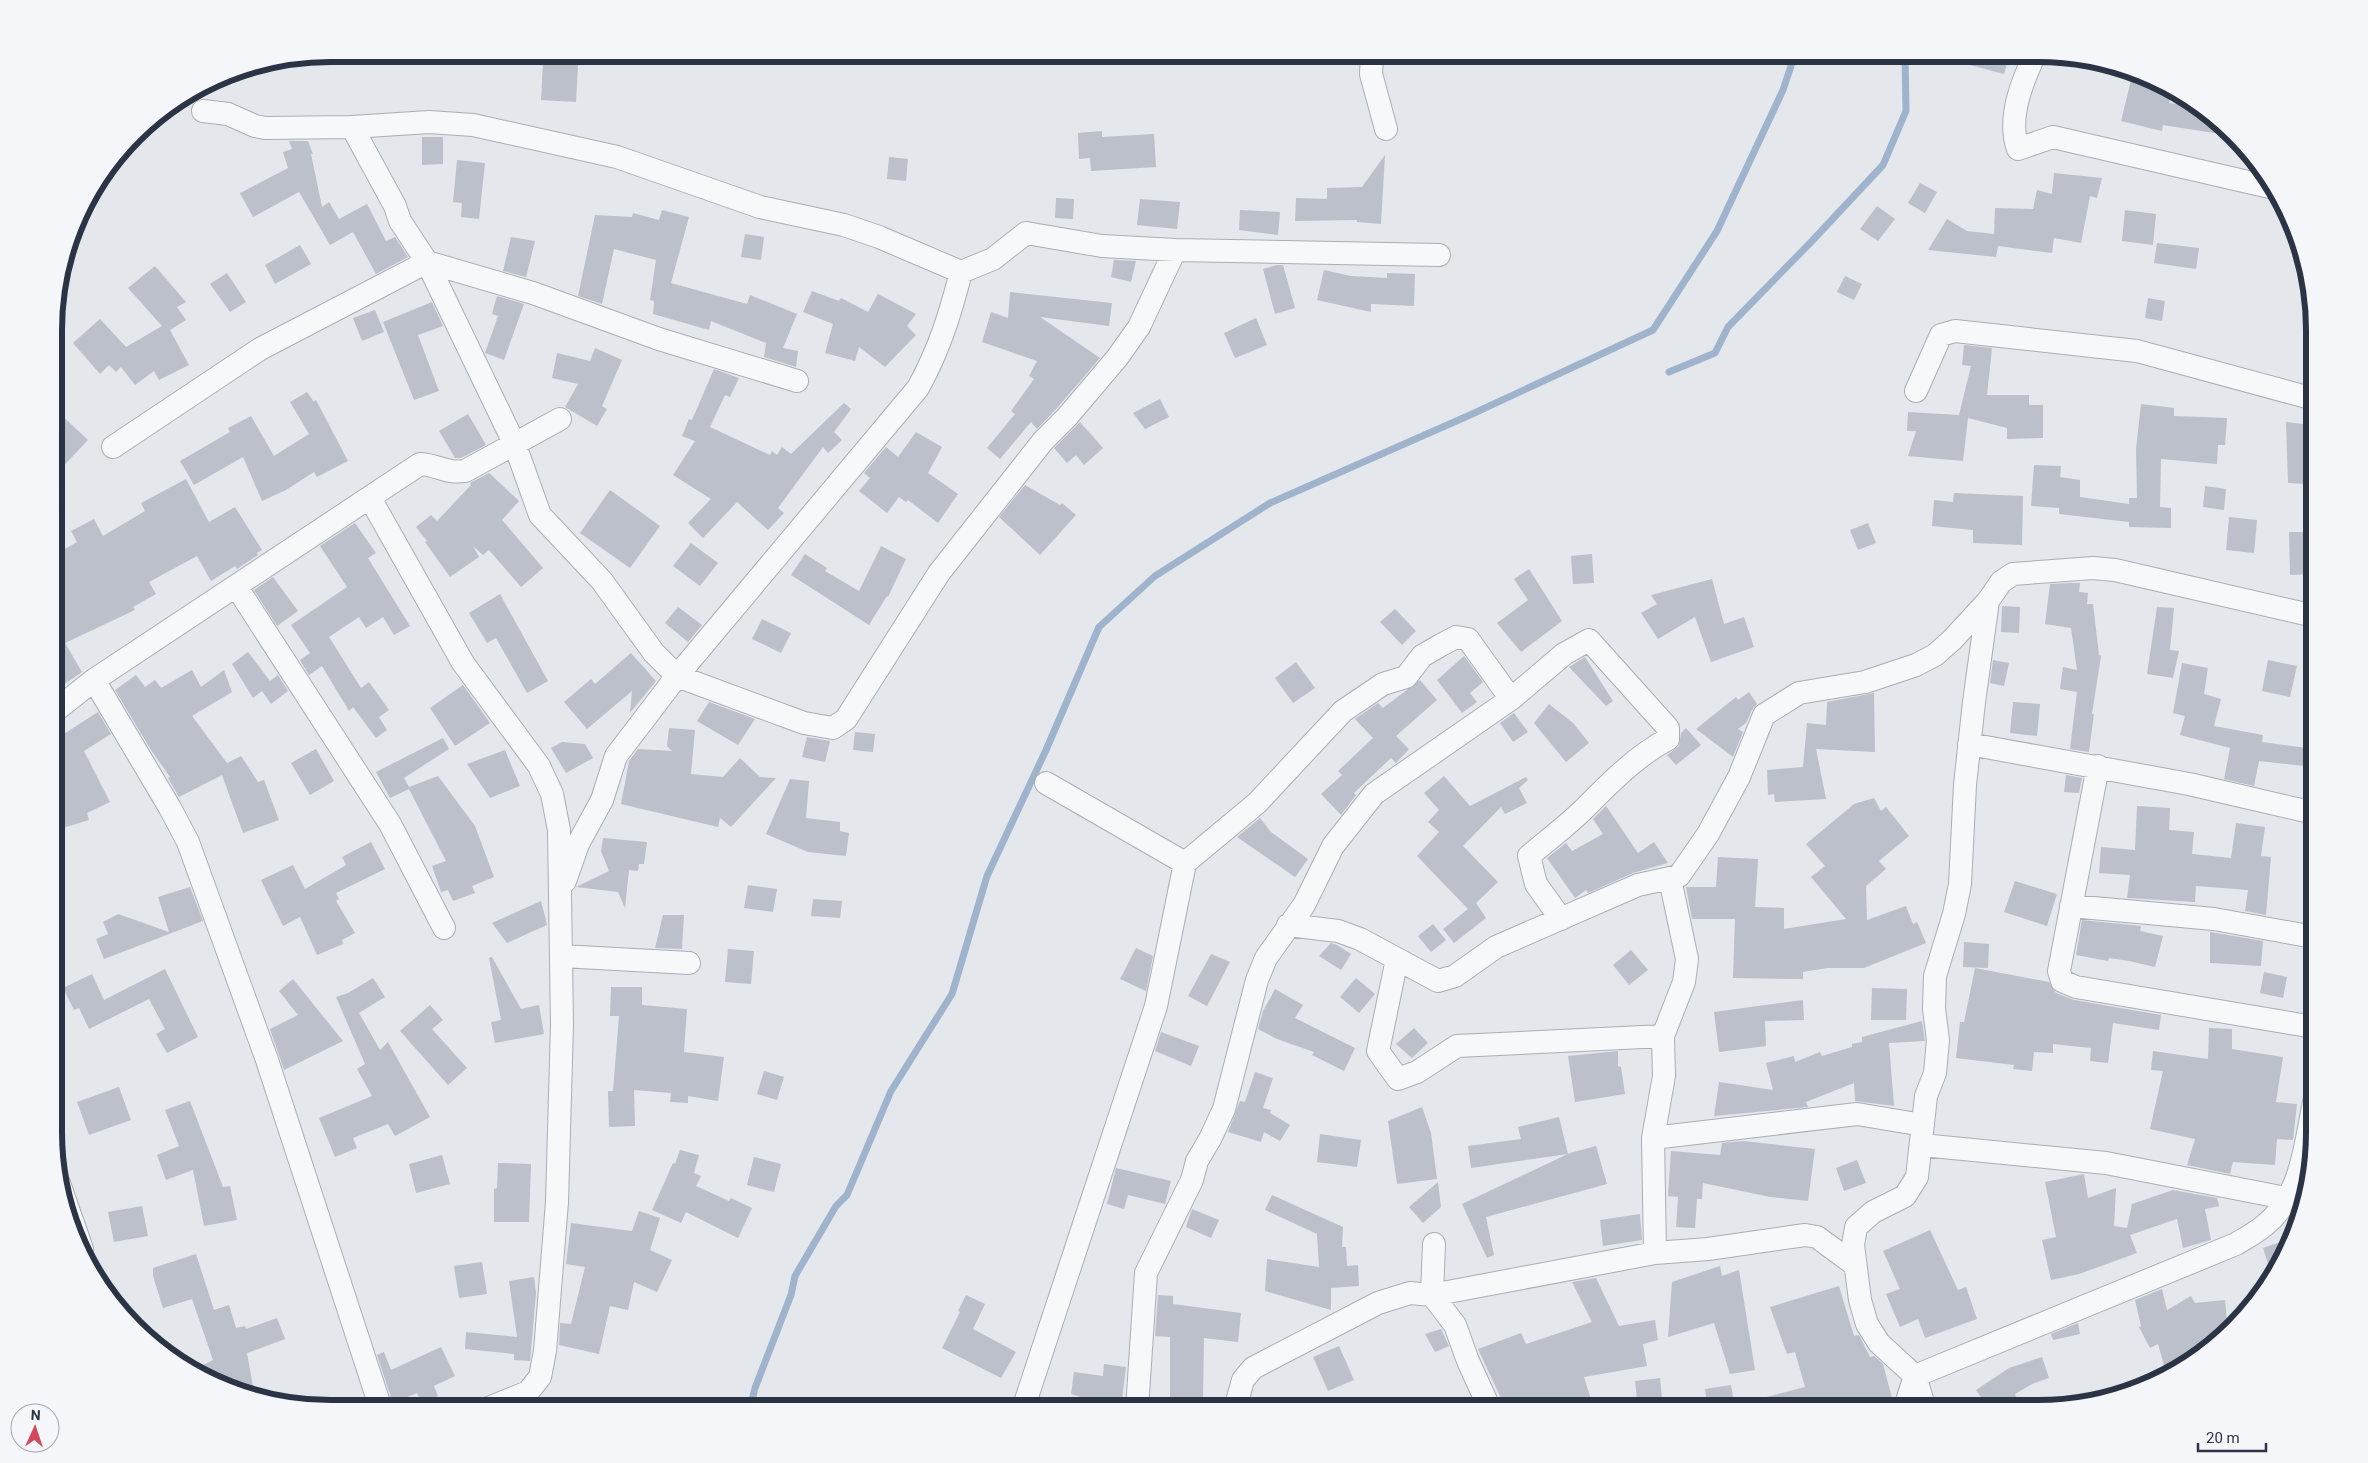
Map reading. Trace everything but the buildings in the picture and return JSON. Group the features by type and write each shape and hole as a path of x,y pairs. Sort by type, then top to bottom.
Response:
{"street":[{"path":"1372,62 1371,74 1386,130"},
{"path":"2031,62 2026,74 2014,119 2014,138 2018,149 2053,137 2263,185"},
{"path":"203,111 228,114 255,126 265,128 429,122 473,125 617,157 760,207 844,225 879,237 961,272 993,259 1026,233 1102,246 1175,250 1439,255"},
{"path":"352,126 395,206 400,221 427,262 515,445 540,515 602,580 654,653 677,676 804,723 833,728 846,719 939,573 1043,441 1067,417 1112,364 1138,327 1175,250"},
{"path":"112,447 260,349 427,262 532,293 659,339 797,381"},
{"path":"560,894 578,844 602,800 616,756 677,676 918,388 933,362 946,329 961,272"},
{"path":"1916,392 1941,335 1955,331 2137,352 2306,397"},
{"path":"62,705 94,680 420,464 432,465 454,473 465,471 560,419"},
{"path":"370,498 462,663 540,766 552,794 559,830 562,1024 557,1202 545,1351 540,1377 528,1392 516,1400"},
{"path":"1288,925 1338,931 1360,939 1438,981 1455,976 1496,948 1638,885 1679,876 1708,834 1739,777 1764,715 1799,693 1865,682 1916,664 1935,654 1952,640 1988,601 2001,582 2013,574 2094,568 2115,570 2306,614"},
{"path":"236,586 390,824 444,928"},
{"path":"1923,1400 1916,1376 1879,1343 1867,1324 1860,1300 1853,1245 1856,1227 1873,1212 1905,1196 1917,1177 1926,1096 1935,1073 1938,1040 1934,1009 1935,976 1954,914 1960,884 1969,744 1988,601"},
{"path":"1026,1400 1156,1006 1185,863 1257,803 1342,711 1383,684 1406,677 1422,656 1456,637 1468,639 1511,699"},
{"path":"1138,1400 1146,1273 1192,1180 1196,1161 1210,1139 1224,1110 1257,980 1266,958 1304,905 1333,846 1374,794 1511,699 1564,654 1588,640 1668,728 1668,739 1651,748 1604,787 1590,804 1529,856 1536,884 1561,919"},
{"path":"94,680 188,842 268,1060 378,1400"},
{"path":"1969,744 2189,784 2306,811"},
{"path":"2098,766 2060,971 2062,981 2076,987 2306,1026"},
{"path":"1046,784 1185,863"},
{"path":"1655,1253 1653,1138 1664,1076 1663,1036 1684,982 1687,959 1670,879"},
{"path":"2071,906 2214,919 2306,936"},
{"path":"561,956 689,963"},
{"path":"1397,959 1378,1050 1398,1079 1417,1072 1457,1046 1663,1036"},
{"path":"1653,1138 1857,1114 1922,1135 2106,1163 2296,1200"},
{"path":"1907,1400 1916,1376 2236,1244 2266,1225 2296,1200 2305,1144"},
{"path":"1237,1400 1243,1380 1253,1368 1378,1303 1410,1293 1432,1295 1655,1253 1805,1235 1816,1236 1856,1265"},
{"path":"1434,1244 1432,1295 1455,1324 1468,1361 1486,1400"}],"waterway":[{"path":"752,1400 791,1295 795,1276 836,1206 847,1195 891,1091 952,994 987,876 1046,750 1099,627 1155,576 1270,503 1470,415 1653,330 1717,231 1783,90 1792,62"},
{"path":"1669,372 1715,353 1728,327 1883,165 1906,111 1905,62"}]}
